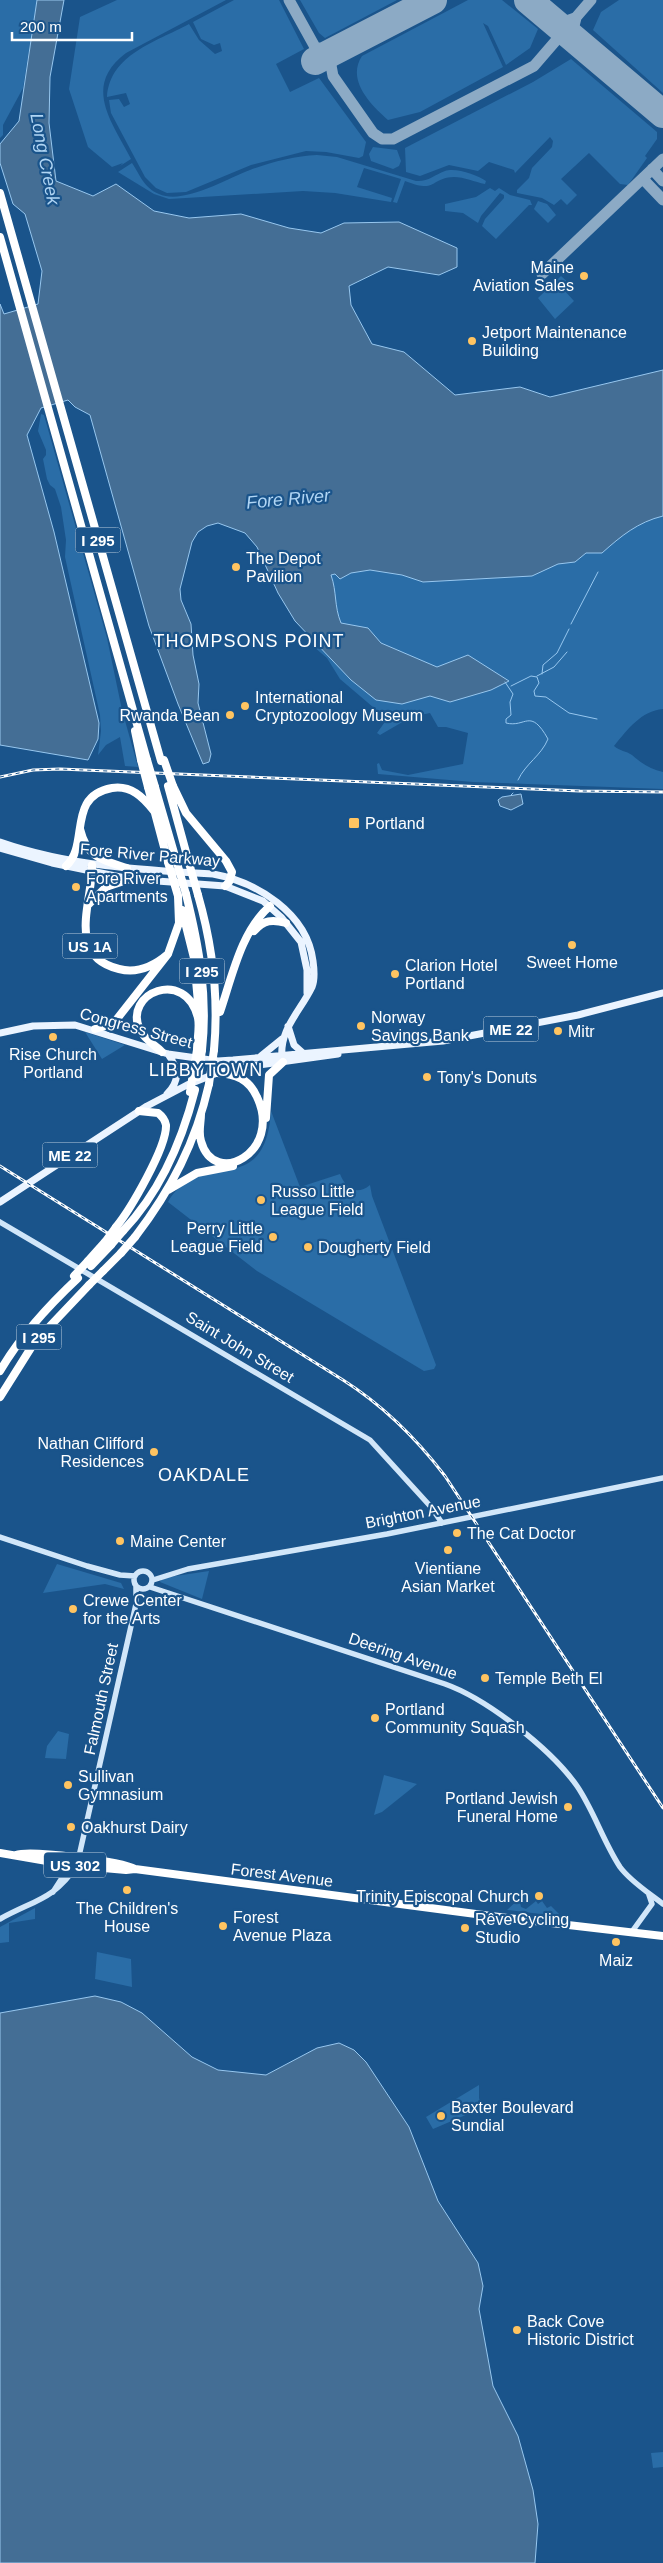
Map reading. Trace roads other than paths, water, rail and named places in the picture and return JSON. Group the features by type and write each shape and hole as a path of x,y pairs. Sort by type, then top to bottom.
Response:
{"highway":[{"name":"I 295","path":"0,193 151,728 171,786 214,962 217,1018 209,1084 201,1114 192,1143 168,1190 157,1208 121,1253 40,1336 0,1397"},
{"name":"I 295","path":"0,237 121,668 151,787 177,863 182,895 202,966 205,1002 199,1050"},
{"path":"171,786 186,813 226,861 232,872 225,886"},
{"path":"151,787 154,811 168,862 182,895 194,958 199,1050 191,1089"},
{"path":"68,864 80,829 85,806 94,797 108,789 127,788 145,800 154,811"},
{"path":"80,829 86,846 100,860 127,868"},
{"name":"US 1A","path":"92,868 84,925 87,939 96,955 107,964 124,970 139,970 153,966 168,954"},
{"path":"87,907 106,887 130,879"},
{"path":"95,1029 112,1024 168,954 174,943 179,923 182,895"},
{"path":"217,1018 239,953 252,927 272,903"},
{"path":"249,936 265,921 276,920 286,923"},
{"path":"165,1053 146,1039 138,1025 138,1013 146,997 163,989 176,990 190,1001 198,1020"},
{"path":"168,1190 192,1174 239,1164 255,1153 262,1141 266,1127 269,1075 282,1059"},
{"path":"201,1114 200,1139 204,1148 214,1159 223,1162 237,1162 246,1158 256,1147 261,1134 263,1120 255,1093 242,1078 218,1073"},
{"name":"I 295","path":"0,1371 18,1343 52,1302 90,1264 149,1197 159,1181 181,1135 191,1089"},
{"path":"120,1229 150,1170 163,1138 166,1124 158,1113 139,1111"},
{"name":"Forest Avenue","path":"0,1853 16,1855 28,1853 76,1863 127,1864 135,1869 663,1936"}],"main road":[{"name":"Fore River Parkway","path":"0,842 68,864"},
{"name":"Fore River Parkway","path":"0,848 92,868 130,879 225,886 272,903 296,934 304,951 307,970 307,993"},
{"name":"Fore River Parkway","path":"92,868 127,868 214,874 231,877 296,920 309,942 314,968 312,987 282,1039 282,1059"},
{"name":"Congress Street","path":"0,1033 33,1026 61,1024 95,1029 165,1053 218,1061 259,1057 282,1059 443,1041 525,1027 663,993"},
{"path":"288,1026 294,1045 303,1053"},
{"path":"259,1057 282,1039"},
{"name":"Congress Street","path":"191,1089 218,1073 303,1053 356,1050"},
{"path":"163,1097 171,1090 177,1078 177,1069 165,1053"},
{"name":"ME 22","path":"0,1202 139,1111 163,1097 191,1089"},
{"name":"Saint John Street","path":"0,1222 370,1440 431,1506 442,1523"},
{"name":"Brighton Avenue","path":"135,1581 142,1571 188,1569 442,1523 663,1478"},
{"path":"0,1537 120,1575 135,1581 143,1590"},
{"name":"Brighton Avenue","path":"143,1590 152,1583 188,1569"},
{"path":"148,1572 152,1583"},
{"name":"Falmouth Street","path":"135,1581 136,1604"},
{"name":"Deering Avenue","path":"152,1583 164,1591 450,1686 505,1718 526,1733 576,1784 620,1868 663,1904"},
{"name":"Falmouth Street","path":"76,1863 136,1604 143,1590"},
{"path":"0,1919 51,1894 76,1863"},
{"path":"631,1933 652,1904 647,1891"}],"water":[{"path":"37,0 64,0 50,77 49,123 56,181 93,196 116,184 154,211 189,218 241,214 289,228 321,233 344,223 399,222 457,248 457,267 439,275 388,267 349,286 351,305 372,344 404,352 455,395 520,387 550,397 663,370 663,516 630,530 602,553 586,553 575,562 558,564 532,576 423,582 402,575 370,570 351,573 340,579 335,574 331,575 341,623 368,628 381,643 437,667 468,655 509,681 491,690 450,702 430,696 402,704 376,700 351,680 295,621 278,593 257,547 245,533 218,523 207,526 198,532 192,542 180,589 181,600 191,624 193,655 199,684 198,703 211,754 209,762 203,764 149,626 90,415 75,407 68,400 41,408 27,435 54,532 99,723 98,739 88,760 0,745 0,304 4,314 38,304 42,271 25,214 13,204 0,163 0,144 19,121"},
{"path":"521,794 523,804 511,810 500,806 498,800 502,797"},
{"path":"95,1996 121,2002 142,2013 192,2057 218,2070 266,2075 317,2048 339,2043 354,2050 366,2062 409,2127 438,2201 478,2263 483,2286 479,2309 493,2386 518,2436 533,2490 538,2524 535,2563 0,2563 0,2013"}],"waterway":[{"path":"571,624 598,572"},
{"path":"542,674 543,665 557,653 569,629"},
{"path":"537,676 554,667 567,652"},
{"path":"511,686 531,676 537,677 539,683 534,691 535,696 546,697 569,713 597,719"},
{"path":"505,682 513,694 510,702 511,715 506,719 506,723 513,724 532,721 542,729 548,739 518,780"}],"railway":[{"path":"0,777 33,770 60,769 580,791 663,792"},
{"path":"0,1166 343,1380 386,1412 423,1449 445,1476 663,1808"}],"place":[{"name":"Maine Aviation Sales","path":"584,276"},
{"name":"Jetport Maintenance Building","path":"472,341"},
{"name":"The Depot Pavilion","path":"236,567"},
{"name":"International Cryptozoology Museum","path":"245,706"},
{"name":"Rwanda Bean","path":"230,715"},
{"name":"Portland","path":"354,823"},
{"name":"Fore River Apartments","path":"76,887"},
{"name":"Sweet Home","path":"572,945"},
{"name":"Clarion Hotel Portland","path":"395,974"},
{"name":"Norway Savings Bank","path":"361,1026"},
{"name":"Mitr","path":"558,1031"},
{"name":"Rise Church Portland","path":"53,1037"},
{"name":"Tony's Donuts","path":"427,1077"},
{"name":"Russo Little League Field","path":"261,1200"},
{"name":"Perry Little League Field","path":"273,1237"},
{"name":"Dougherty Field","path":"308,1247"},
{"name":"Nathan Clifford Residences","path":"154,1452"},
{"name":"The Cat Doctor","path":"457,1533"},
{"name":"Maine Center","path":"120,1541"},
{"name":"Vientiane Asian Market","path":"448,1550"},
{"name":"Crewe Center for the Arts","path":"73,1609"},
{"name":"Temple Beth El","path":"485,1678"},
{"name":"Portland Community Squash","path":"375,1718"},
{"name":"Sullivan Gymnasium","path":"68,1785"},
{"name":"Portland Jewish Funeral Home","path":"568,1807"},
{"name":"Oakhurst Dairy","path":"71,1827"},
{"name":"The Children's House","path":"127,1890"},
{"name":"Trinity Episcopal Church","path":"539,1896"},
{"name":"Forest Avenue Plaza","path":"223,1926"},
{"name":"Rêve Cycling Studio","path":"465,1928"},
{"name":"Maiz","path":"616,1942"},
{"name":"Baxter Boulevard Sundial","path":"441,2116"},
{"name":"Back Cove Historic District","path":"517,2330"}],"district":[{"name":"THOMPSONS POINT","path":"249,641"},
{"name":"LIBBYTOWN","path":"206,1070"},
{"name":"OAKDALE","path":"204,1475"}],"water label":[{"name":"Long Creek","path":"45,159"},
{"name":"Fore River","path":"288,499"}]}
